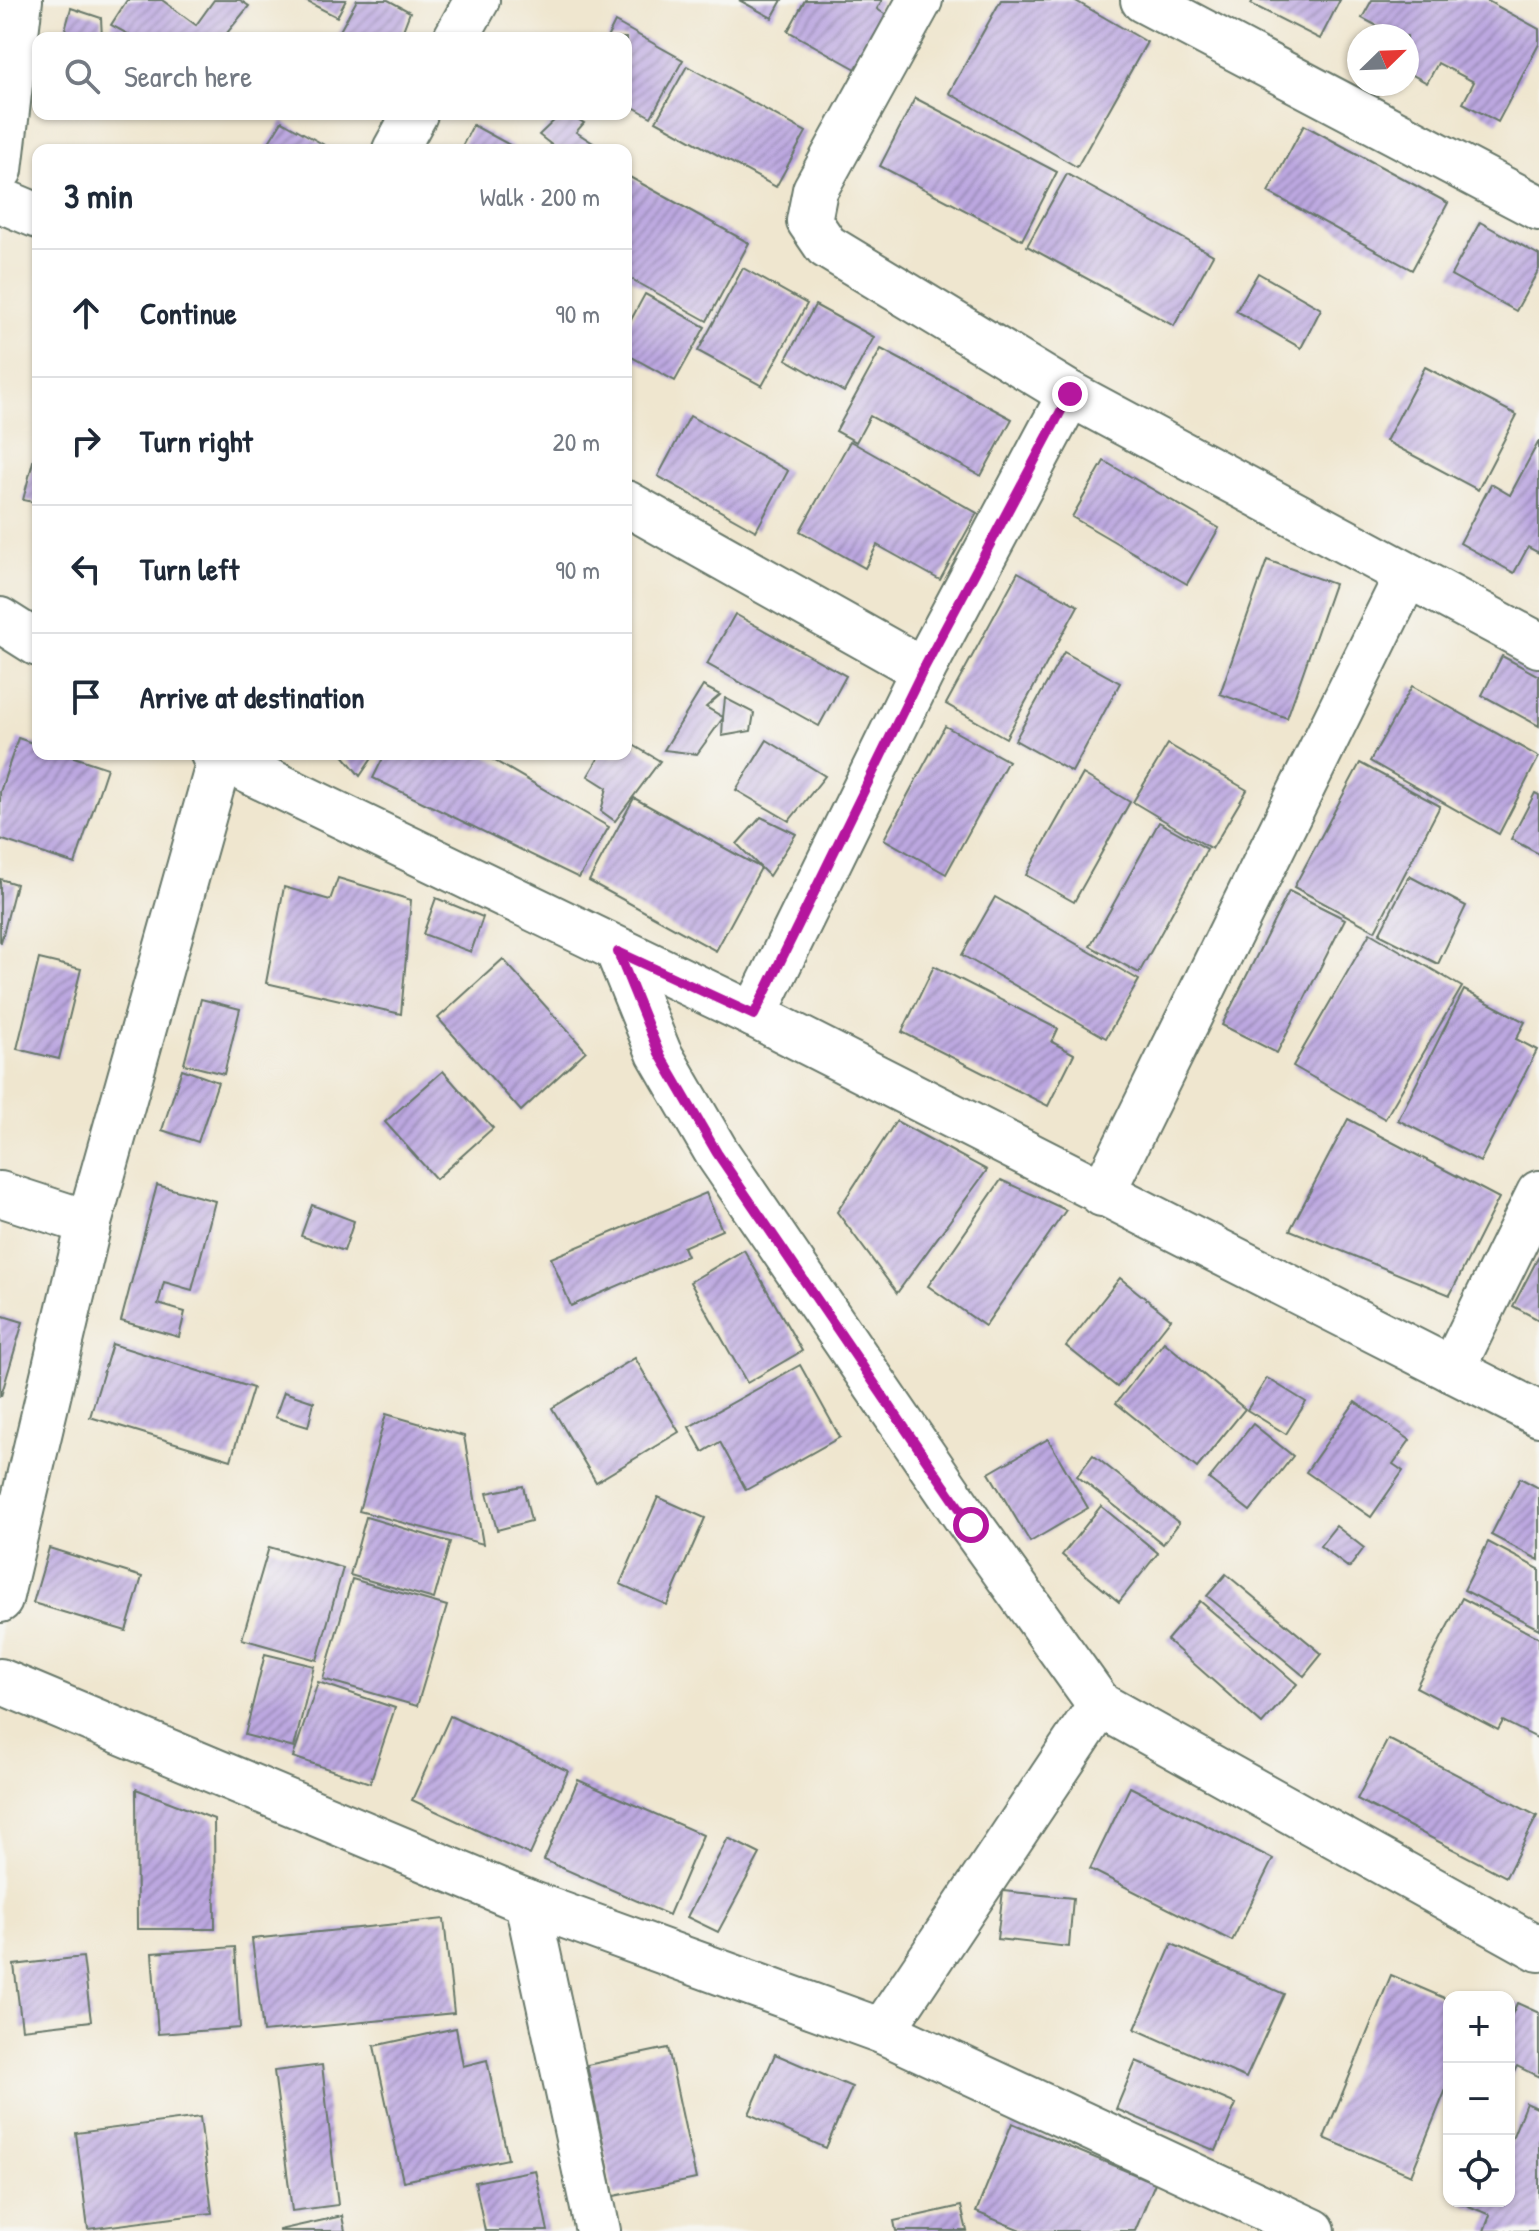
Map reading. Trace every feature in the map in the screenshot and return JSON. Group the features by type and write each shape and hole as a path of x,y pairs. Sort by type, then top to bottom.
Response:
{"street":[{"path":"0,170 20,0"},
{"path":"459,32 477,0"},
{"path":"920,0 815,190 809,221 826,246 1070,394 1406,577 1539,645"},
{"path":"1143,0 1539,208"},
{"path":"398,144 412,120"},
{"path":"0,200 32,213"},
{"path":"754,1015 923,670 1070,394"},
{"path":"632,506 923,670"},
{"path":"1102,1194 1406,577"},
{"path":"0,620 32,640"},
{"path":"0,1600 89,1223 216,760"},
{"path":"225,760 754,1015 1539,1414"},
{"path":"618,952 659,1053 717,1153 926,1460 1100,1705 1539,1949"},
{"path":"1452,1370 1539,1193"},
{"path":"0,1194 89,1223"},
{"path":"0,1681 527,1902 882,2031 1313,2231"},
{"path":"882,2031 1100,1705"},
{"path":"527,1902 598,2231"}],"building":[{"path":"127,0 162,0 196,25 214,0 240,0 249,6 228,32 124,32 111,25"},
{"path":"304,0 346,0 337,17"},
{"path":"357,0 388,0 410,12 402,32 339,32"},
{"path":"739,0 782,0 772,18"},
{"path":"805,0 882,0 877,9 886,15 856,69 788,31"},
{"path":"1001,0 1074,0 1147,42 1077,167 949,93"},
{"path":"1253,0 1340,0 1320,39 1251,4"},
{"path":"1372,0 1486,0 1539,29 1539,44 1498,122 1463,103 1474,82 1438,63 1427,83 1419,79 1419,24 1374,24 1362,18"},
{"path":"71,8 101,18 102,32 65,32"},
{"path":"615,22 683,60 651,117 632,106 632,32 610,32"},
{"path":"687,66 806,132 776,187 656,121"},
{"path":"915,98 1057,172 1022,240 880,166"},
{"path":"555,120 579,120 584,123 576,132 595,144 550,144 539,135"},
{"path":"282,121 322,144 268,144"},
{"path":"473,125 508,144 463,144"},
{"path":"1304,125 1448,203 1412,270 1268,192"},
{"path":"1067,174 1213,255 1174,326 1027,246"},
{"path":"632,178 749,243 707,321 632,279"},
{"path":"1480,222 1539,255 1539,269 1516,311 1451,275"},
{"path":"743,268 807,304 762,386 698,351"},
{"path":"1258,273 1321,309 1301,348 1236,311"},
{"path":"645,294 705,327 675,381 632,357 632,318"},
{"path":"815,305 874,337 844,392 786,359"},
{"path":"881,349 1012,419 981,476 870,416 856,442 836,431"},
{"path":"1425,367 1517,415 1478,490 1386,441"},
{"path":"690,416 788,471 756,531 658,476"},
{"path":"850,441 977,513 940,580 877,545 865,568 800,531"},
{"path":"1539,441 1539,553 1528,547 1514,573 1460,543 1491,484 1510,495"},
{"path":"1104,461 1219,528 1187,584 1072,517"},
{"path":"32,465 32,502 23,500"},
{"path":"1267,560 1334,584 1287,718 1220,694"},
{"path":"1018,572 1078,606 1006,738 946,704"},
{"path":"735,614 846,676 819,726 707,664"},
{"path":"1064,652 1120,683 1072,772 1015,740"},
{"path":"1502,656 1539,676 1539,726 1482,695"},
{"path":"703,686 720,695 706,707 723,717 725,698 754,713 751,731 722,736 723,718 697,754 664,750"},
{"path":"1412,686 1539,757 1499,834 1370,761"},
{"path":"945,726 1008,761 946,874 884,839"},
{"path":"18,738 32,743 32,760 83,760 107,768 75,864 0,839 0,792"},
{"path":"767,740 825,776 789,821 736,790"},
{"path":"632,744 660,761 615,821 601,811 607,788 588,776 597,760 632,760"},
{"path":"1168,744 1247,790 1212,849 1133,802"},
{"path":"347,760 371,760 360,776"},
{"path":"382,760 493,760 609,827 579,878 373,778"},
{"path":"1360,763 1440,806 1375,931 1294,887"},
{"path":"1083,774 1130,802 1074,902 1026,875"},
{"path":"1535,793 1539,795 1539,854 1511,839"},
{"path":"634,798 761,868 716,951 589,881"},
{"path":"761,817 796,834 769,876 737,844"},
{"path":"1159,822 1207,849 1139,973 1090,946"},
{"path":"1409,876 1466,906 1438,964 1379,934"},
{"path":"338,878 411,900 401,1014 266,983 284,887 330,900"},
{"path":"0,879 16,884 1,942 0,941"},
{"path":"1289,891 1345,919 1277,1053 1222,1025"},
{"path":"995,897 1139,980 1106,1038 962,955"},
{"path":"436,898 483,917 471,952 423,934"},
{"path":"1370,933 1462,987 1385,1119 1293,1066"},
{"path":"39,959 81,969 59,1059 17,1049"},
{"path":"503,959 586,1051 521,1111 438,1018"},
{"path":"934,966 1058,1029 1052,1042 1074,1054 1048,1106 902,1032"},
{"path":"1464,990 1525,1022 1516,1039 1537,1050 1480,1162 1398,1120"},
{"path":"201,999 240,1009 224,1074 184,1064"},
{"path":"182,1069 218,1082 198,1142 162,1130"},
{"path":"443,1071 493,1128 436,1179 385,1122"},
{"path":"1348,1119 1499,1198 1450,1295 1290,1230"},
{"path":"896,1121 987,1170 897,1293 837,1212"},
{"path":"1001,1180 1066,1210 985,1326 928,1286"},
{"path":"157,1185 215,1201 192,1290 164,1282 158,1304 185,1312 179,1337 121,1321"},
{"path":"706,1193 722,1230 683,1247 687,1256 571,1306 551,1258"},
{"path":"312,1205 354,1221 344,1251 301,1236"},
{"path":"744,1250 802,1351 747,1383 690,1282"},
{"path":"1539,1256 1539,1320 1513,1306"},
{"path":"1120,1278 1171,1319 1117,1387 1066,1346"},
{"path":"0,1315 23,1322 1,1396 0,1396"},
{"path":"1164,1342 1245,1409 1197,1468 1116,1403"},
{"path":"112,1344 253,1388 231,1460 90,1417"},
{"path":"635,1358 679,1432 596,1482 552,1408"},
{"path":"800,1365 840,1437 746,1490 720,1442 703,1452 689,1427"},
{"path":"1267,1378 1306,1402 1286,1434 1247,1410"},
{"path":"284,1392 314,1402 308,1427 275,1417"},
{"path":"1355,1402 1410,1440 1393,1464 1403,1471 1371,1517 1306,1472"},
{"path":"386,1414 464,1436 483,1544 359,1511"},
{"path":"1253,1424 1293,1456 1250,1511 1209,1479"},
{"path":"1048,1439 1088,1508 1030,1542 989,1473"},
{"path":"1093,1455 1179,1523 1163,1544 1077,1476"},
{"path":"1520,1478 1539,1488 1539,1560 1491,1535"},
{"path":"523,1486 531,1521 497,1530 487,1493"},
{"path":"658,1497 705,1518 667,1605 620,1584"},
{"path":"1101,1506 1158,1553 1119,1602 1062,1555"},
{"path":"366,1517 450,1542 434,1599 350,1575"},
{"path":"1336,1526 1364,1548 1349,1568 1320,1546"},
{"path":"1488,1542 1539,1569 1539,1629 1464,1590"},
{"path":"269,1547 343,1568 317,1660 242,1639"},
{"path":"49,1548 142,1577 126,1631 33,1603"},
{"path":"1226,1574 1322,1654 1304,1676 1207,1596"},
{"path":"352,1579 447,1606 417,1706 323,1679"},
{"path":"1462,1598 1539,1638 1539,1739 1503,1721 1498,1730 1416,1687"},
{"path":"1200,1601 1297,1684 1262,1724 1167,1640"},
{"path":"265,1654 314,1666 294,1748 245,1735"},
{"path":"318,1682 395,1708 370,1783 293,1757"},
{"path":"450,1716 568,1771 530,1855 412,1800"},
{"path":"1388,1739 1537,1816 1506,1877 1357,1799"},
{"path":"578,1780 703,1835 669,1915 544,1860"},
{"path":"1130,1787 1273,1859 1232,1941 1090,1869"},
{"path":"136,1789 214,1819 215,1929 137,1929"},
{"path":"728,1838 760,1854 718,1932 687,1917"},
{"path":"1003,1891 1073,1898 1069,1947 997,1939"},
{"path":"444,1919 454,2013 263,2032 252,1939"},
{"path":"1172,1944 1284,1994 1246,2078 1135,2029"},
{"path":"235,1947 240,2028 158,2034 152,1953"},
{"path":"83,1957 91,2021 22,2029 14,1965"},
{"path":"1391,1975 1443,1997 1443,2097 1411,2175 1324,2138"},
{"path":"1517,2003 1539,2013 1539,2077 1517,2066 1515,2070"},
{"path":"456,2028 463,2066 487,2060 508,2159 403,2181 374,2046"},
{"path":"668,2048 696,2179 614,2196 587,2065"},
{"path":"775,2054 852,2087 826,2148 749,2114"},
{"path":"1136,2061 1236,2104 1216,2151 1116,2109"},
{"path":"322,2065 338,2205 292,2211 274,2071"},
{"path":"1526,2103 1539,2109 1539,2231 1484,2231 1490,2215 1471,2207 1515,2207 1515,2131"},
{"path":"200,2117 212,2213 88,2229 76,2133"},
{"path":"1012,2123 1155,2183 1135,2231 1023,2231 976,2212"},
{"path":"535,2170 548,2231 485,2231 475,2182"},
{"path":"961,2206 967,2231 896,2231 894,2221"},
{"path":"342,2216 345,2231 279,2231 279,2230"}],"route":[{"path":"971,1525 773,1240 717,1153 659,1053 618,952 754,1015 923,670 1070,394"}]}
